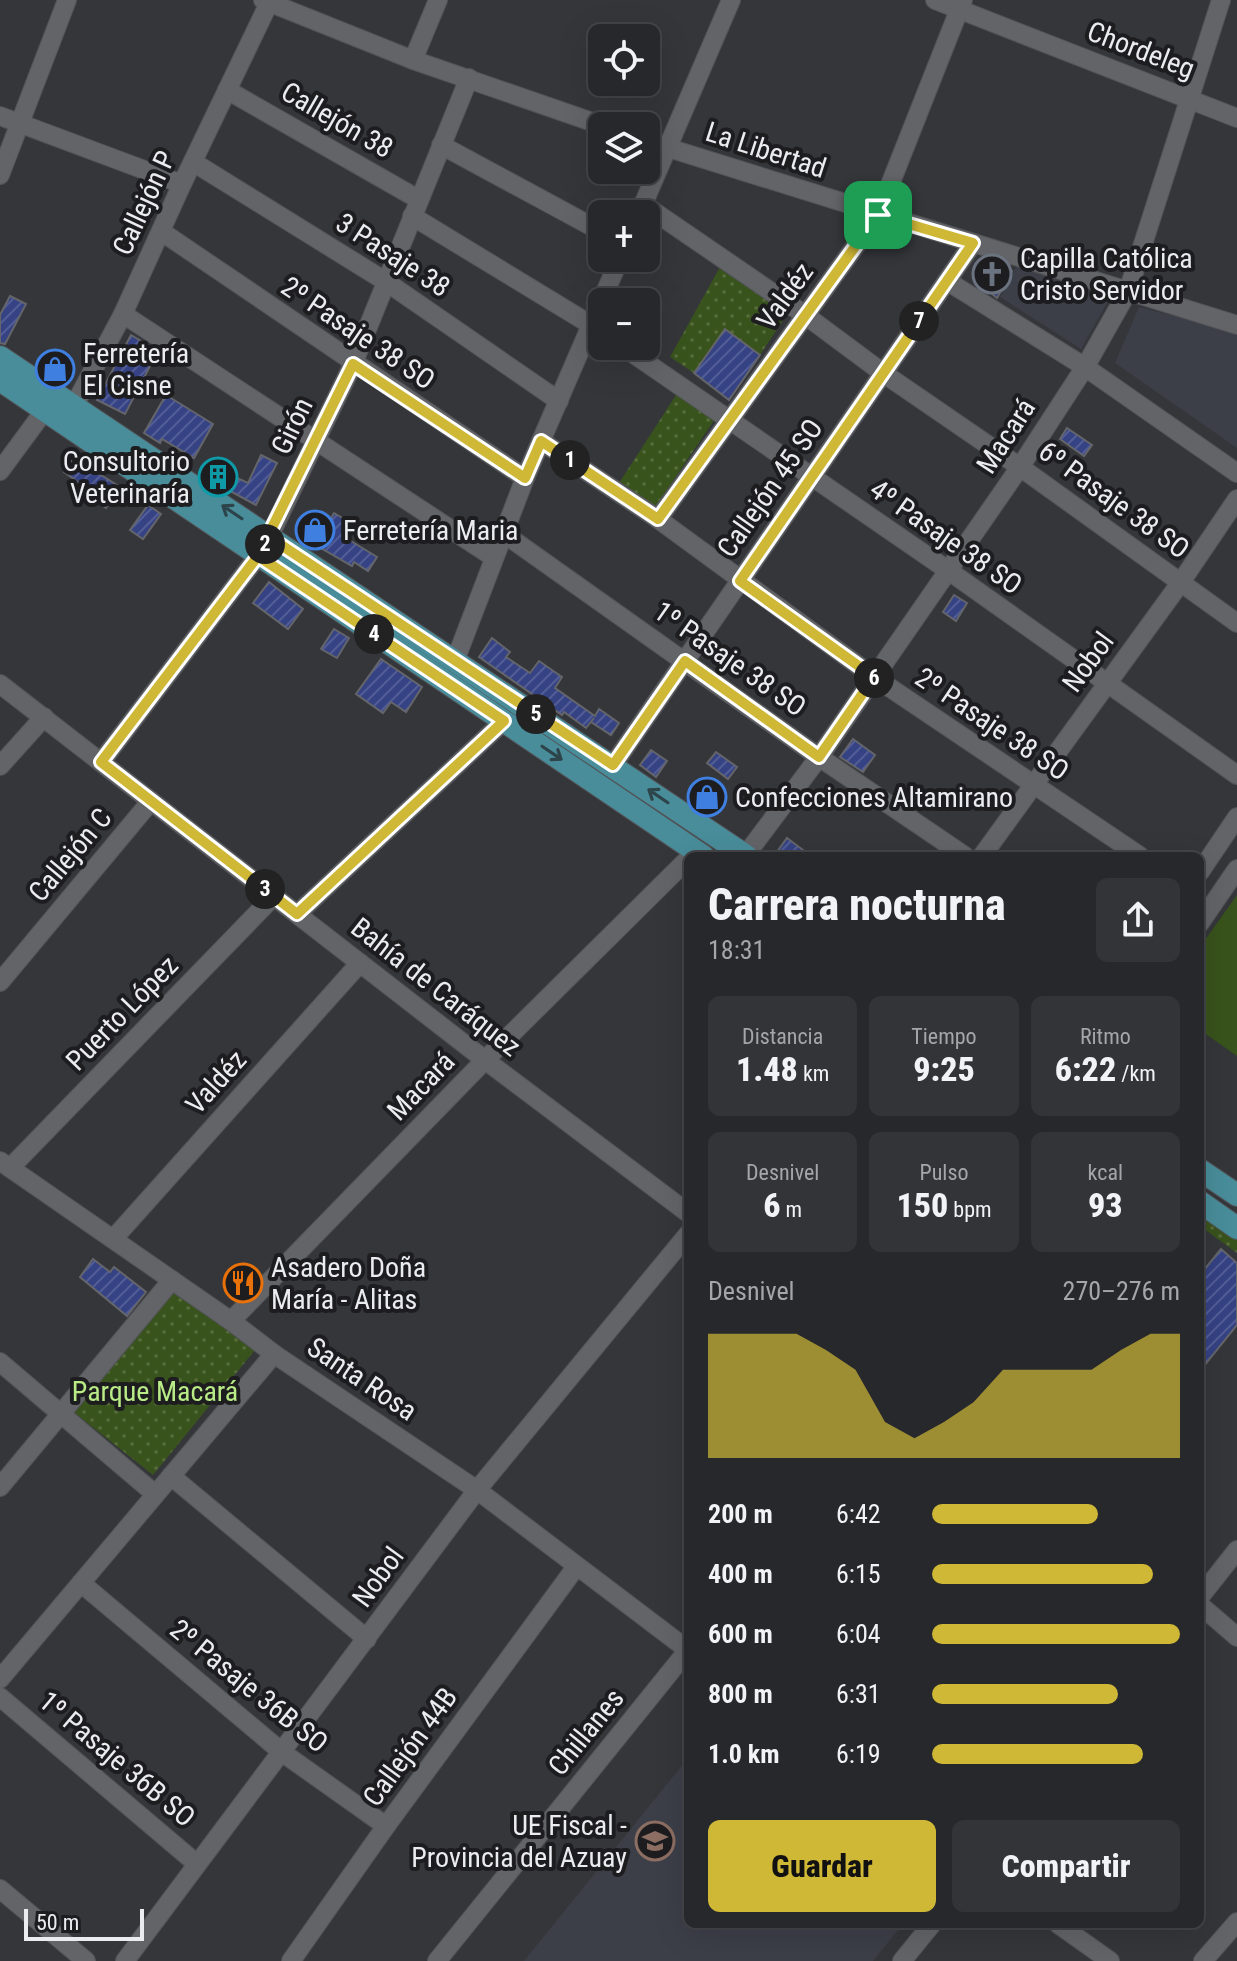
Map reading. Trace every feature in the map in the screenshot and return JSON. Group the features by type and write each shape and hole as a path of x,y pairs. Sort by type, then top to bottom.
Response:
{"main road":[{"path":"0,357 60,408 264,547 688,852"},
{"path":"0,380 60,408"},
{"path":"264,547 455,661 740,852"},
{"path":"1204,1173 1237,1195"},
{"path":"1204,1205 1237,1228"}],"street":[{"path":"0,175 67,0"},
{"path":"413,60 438,0"},
{"path":"645,200 731,0"},
{"name":"Chordeleg","path":"935,0 961,4 1237,118"},
{"name":"Macará","path":"749,852 819,757 1020,467 1085,367 1128,291 1221,0"},
{"path":"266,1 413,60 588,120"},
{"name":"Callejón P","path":"0,471 60,408 123,314 266,1"},
{"name":"Valdéz","path":"658,519 878,215 961,4"},
{"name":"Girón","path":"101,762 264,547 353,364 469,78"},
{"name":"Callejón 38","path":"227,90 415,208 588,323"},
{"path":"0,116 182,184"},
{"path":"441,145 588,224"},
{"name":"La Libertad","path":"660,145 1237,325"},
{"name":"3 Pasaje 38","path":"193,162 385,281 559,401"},
{"name":"6º Pasaje 38 SO","path":"660,221 805,315 1237,623"},
{"name":"2º Pasaje 38 SO","path":"162,232 525,478"},
{"name":"Callejón 45 SO","path":"613,765 973,243"},
{"path":"947,281 1085,367 1237,473"},
{"path":"123,314 493,557"},
{"path":"455,661 525,478 559,401 588,346"},
{"name":"4º Pasaje 38 SO","path":"642,360 949,571 1237,775"},
{"name":"2º Pasaje 38 SO","path":"541,441 658,519 874,677 1134,852"},
{"name":"Nobol","path":"985,852 1181,582 1237,499"},
{"name":"1º Pasaje 38 SO","path":"503,533 819,757 959,852"},
{"name":"Bahía de Caráquez","path":"0,684 485,1060 684,1210"},
{"path":"0,766 44,717"},
{"path":"297,914 504,721"},
{"name":"Callejón C","path":"0,982 151,801"},
{"path":"1204,866 1237,817"},
{"name":"Macará","path":"697,852 713,834"},
{"name":"Macará","path":"231,1321 485,1060 684,866"},
{"path":"1206,901 1237,869"},
{"name":"Puerto López","path":"5,1164 274,896"},
{"name":"Valdéz","path":"114,1238 360,963"},
{"name":"Santa Rosa","path":"5,1164 114,1238 274,1354 477,1490 684,1647"},
{"name":"Nobol","path":"125,1961 477,1490 684,1239"},
{"path":"0,1487 172,1280"},
{"path":"0,1679 274,1354"},
{"path":"0,1362 155,1494"},
{"path":"171,1476 367,1639"},
{"path":"1204,1592 1237,1550"},
{"name":"Callejón 44B","path":"291,1961 576,1567"},
{"name":"2º Pasaje 36B SO","path":"81,1583 283,1753 386,1826"},
{"path":"1204,1608 1237,1637"},
{"name":"Chillanes","path":"437,1961 684,1655"},
{"name":"1º Pasaje 36B SO","path":"0,1697 197,1864"},
{"path":"3,1898 86,1961"},
{"path":"1203,1961 1237,1922"},
{"path":"902,1961 929,1928"},
{"path":"1064,1928 1110,1961"}],"shaded area":[{"path":"1017,265 1110,298 1081,349 1000,297"},
{"path":"1139,307 1237,332 1237,448 1115,363"},
{"name":"UE Fiscal - Provincia del Azuay","path":"684,1763 684,1928 900,1928 873,1961 524,1961"}],"green space":[{"path":"720,267 789,311 760,355 725,329 694,373 670,357"},
{"path":"680,389 715,419 656,506 619,483"},
{"path":"1237,895 1237,1056 1204,1033 1204,941"},
{"path":"1204,1211 1237,1234 1237,1253 1204,1229"},
{"name":"Parque Macará","path":"172,1290 255,1350 153,1475 71,1410"}],"building":[{"name":"Capilla Católica Cristo Servidor","path":"985,259 1005,265 1012,271 997,298 973,278"},
{"path":"10,296 26,304 5,344 0,343 0,315"},
{"path":"725,329 760,355 729,400 694,373"},
{"path":"131,335 158,351 125,414 97,400"},
{"path":"166,395 213,424 194,458 162,439 160,443 144,433"},
{"path":"1067,428 1092,445 1084,456 1060,439"},
{"path":"261,455 277,463 256,505 208,479 213,467 248,483"},
{"path":"74,458 120,487 106,508 88,497 92,492 64,472"},
{"path":"148,505 161,514 143,539 130,530"},
{"path":"334,513 354,525 346,538 377,557 368,571 354,562 352,566 302,537 314,515 328,523"},
{"path":"269,582 303,609 288,629 253,603"},
{"path":"954,595 967,603 956,621 943,612"},
{"path":"334,629 349,638 337,658 321,649"},
{"path":"492,638 510,652 506,657 530,673 539,661 562,677 555,688 595,716 599,709 619,723 611,735 591,722 594,718 586,728 564,712 562,715 479,657"},
{"path":"381,659 422,687 406,712 391,702 383,713 356,694"},
{"path":"853,739 875,755 863,772 840,757"},
{"path":"651,750 667,761 656,777 640,765"},
{"path":"716,752 737,767 728,779 707,763"},
{"path":"787,838 806,852 777,852"},
{"path":"1221,1249 1237,1263 1237,1325 1204,1366 1204,1270"},
{"path":"93,1259 110,1272 114,1267 146,1292 127,1316 80,1277"}],"place":[{"name":"Capilla Católica Cristo Servidor","path":"992,274"},
{"name":"Ferretería El Cisne","path":"55,369"},
{"name":"Consultorio Veterinaría","path":"218,477"},
{"name":"Ferretería Maria","path":"315,530"},
{"name":"Confecciones Altamirano","path":"707,797"},
{"name":"Asadero Doña María - Alitas","path":"243,1283"},
{"name":"UE Fiscal - Provincia del Azuay","path":"655,1841"}],"route":[{"path":"878,215 658,519 541,441 525,478 353,364 258,556 101,762 297,914 504,721 258,556 269,537 613,765 685,661 819,757 874,677 740,581 973,243 878,215"}]}
